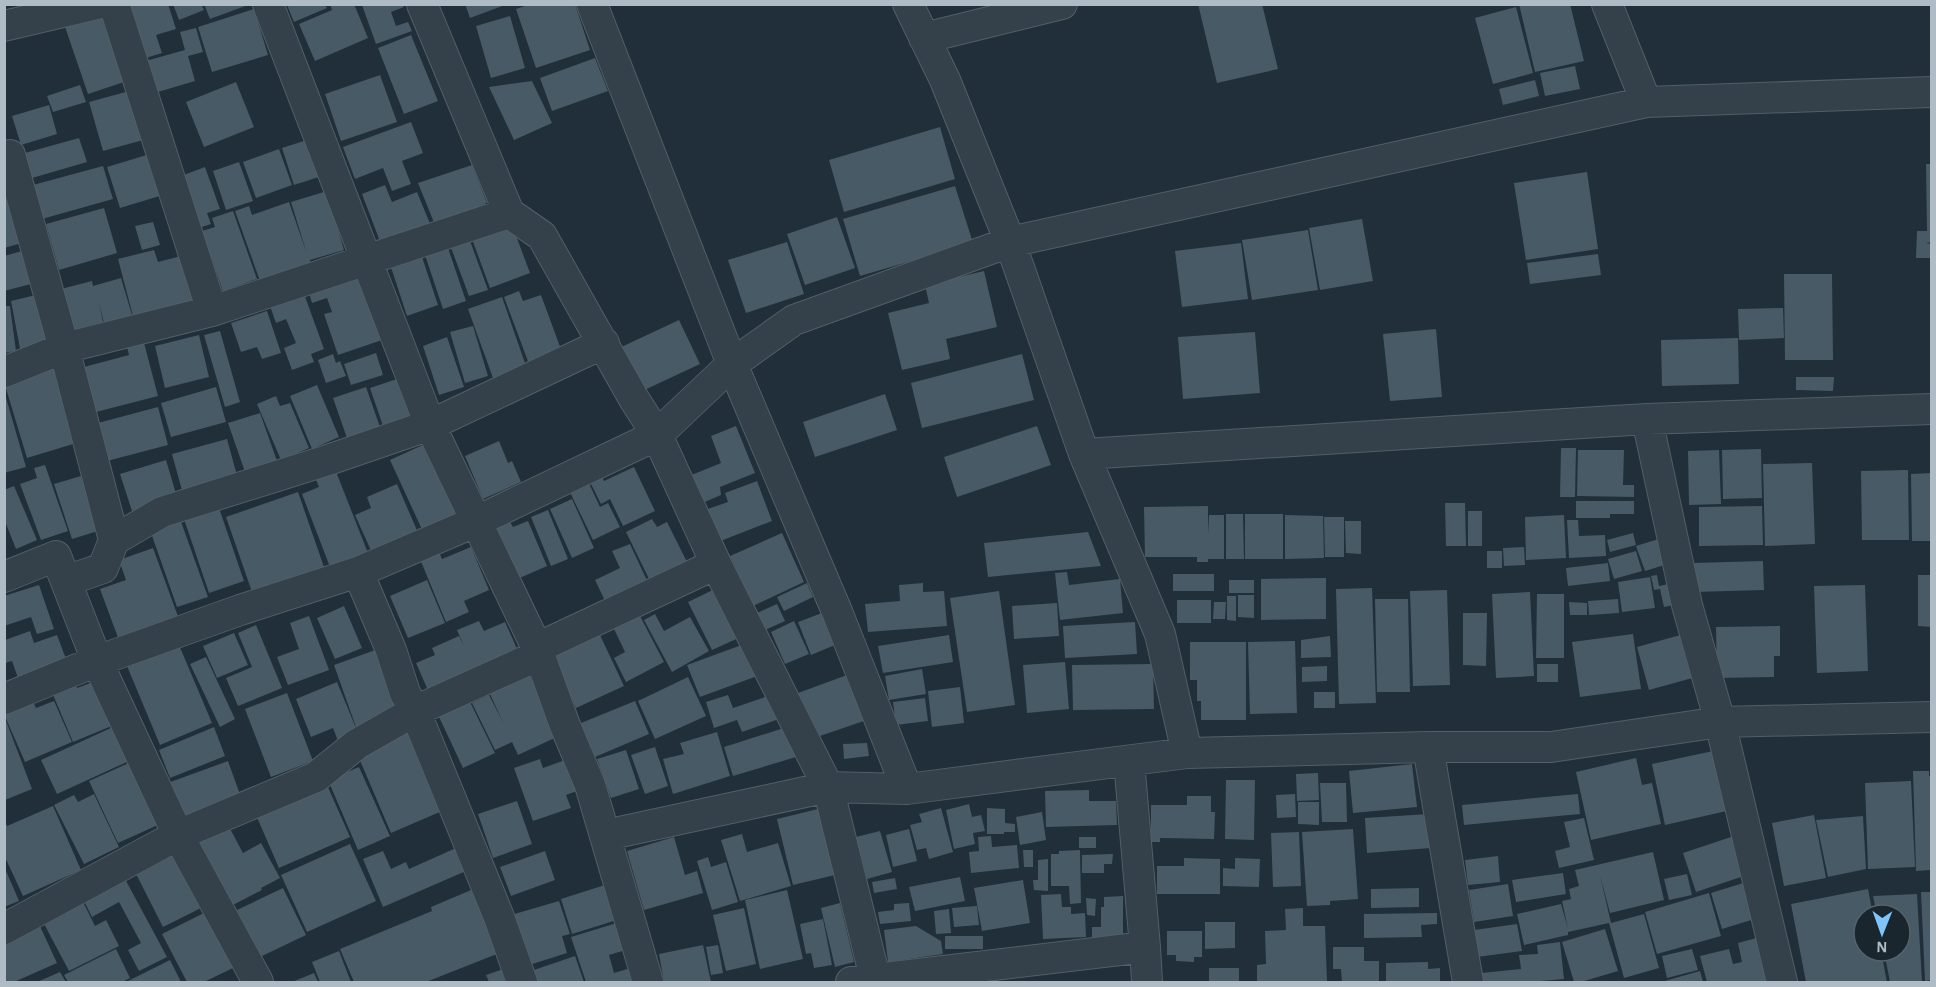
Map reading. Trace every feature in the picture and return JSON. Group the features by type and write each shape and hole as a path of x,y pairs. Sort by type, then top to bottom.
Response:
{"street":[{"path":"4,26 58,9 97,4"},
{"path":"114,4 212,311"},
{"path":"268,4 430,425 538,651 590,786 648,982"},
{"path":"422,4 509,213 542,236 634,399 657,435 716,564 828,787 868,981 1145,947"},
{"path":"592,4 732,364 834,603 907,789"},
{"path":"908,4 945,80 1010,242 1084,454 1160,634 1187,753"},
{"path":"924,38 1062,4"},
{"path":"1607,4 1646,102"},
{"path":"4,699 97,660 358,572 475,522 657,435 732,364 794,320 1010,242 1646,102 1932,92"},
{"path":"6,150 64,348 114,540 103,568 66,581"},
{"path":"4,372 64,348 212,311 509,213"},
{"path":"114,540 162,512 430,425 604,343"},
{"path":"1084,454 1647,419 1932,409"},
{"path":"1647,419 1687,605 1720,722 1782,982"},
{"path":"4,577 56,556 97,660 178,835 258,982"},
{"path":"4,929 178,835 316,777 357,744 415,711 716,564"},
{"path":"358,572 391,650 405,693 415,711 499,917 522,982"},
{"path":"606,835 828,787 907,789 1187,753 1428,747 1551,747 1720,722 1932,717"},
{"path":"1428,747 1468,982"},
{"path":"1129,761 1147,982"}],"building":[{"path":"135,4 168,4 176,29 156,35 162,53 139,60 123,8"},
{"path":"173,4 201,4 204,10 179,20"},
{"path":"204,4 248,4 248,5 210,19"},
{"path":"330,4 354,4 368,38 315,61 299,24 332,10"},
{"path":"465,4 505,4 505,5 470,18"},
{"path":"531,4 575,4 590,50 536,68 516,9"},
{"path":"1198,4 1262,4 1278,69 1217,83"},
{"path":"1519,4 1570,4 1584,61 1535,72"},
{"path":"287,5 325,5 327,8 294,22"},
{"path":"362,5 403,5 404,7 391,12 396,26 408,22 412,31 376,44"},
{"path":"1516,7 1533,73 1493,84 1475,18"},
{"path":"254,9 268,55 212,72 198,27"},
{"path":"107,10 130,80 88,94 64,24"},
{"path":"510,16 525,68 491,78 476,26"},
{"path":"196,28 203,52 188,56 195,81 151,94 142,62 185,50 180,32"},
{"path":"411,35 438,101 404,114 378,48"},
{"path":"595,58 608,91 552,111 540,78"},
{"path":"1575,66 1580,89 1545,96 1540,73"},
{"path":"380,75 397,122 341,141 325,94"},
{"path":"1535,80 1539,96 1503,105 1499,89"},
{"path":"532,81 552,123 514,140 489,87"},
{"path":"236,82 254,127 204,147 186,102"},
{"path":"80,85 86,102 53,112 47,96"},
{"path":"133,90 147,139 103,151 89,102"},
{"path":"49,105 57,134 21,145 12,116"},
{"path":"411,122 423,153 402,161 411,184 392,191 383,168 355,179 343,147"},
{"path":"940,127 955,179 844,212 829,160"},
{"path":"79,138 87,162 32,178 25,153"},
{"path":"310,139 322,176 294,185 282,148"},
{"path":"279,149 292,185 256,198 243,162"},
{"path":"150,154 163,195 120,208 107,167"},
{"path":"239,162 253,201 226,210 213,171"},
{"path":"1926,164 1932,164 1932,242 1926,243 1932,244 1932,258 1916,258 1917,231 1927,231"},
{"path":"472,165 487,203 435,225 418,183"},
{"path":"103,166 113,199 42,219 33,185"},
{"path":"205,167 220,209 207,213 211,224 199,228 181,176"},
{"path":"1587,172 1598,249 1526,260 1514,183"},
{"path":"385,185 392,202 417,192 431,226 381,244 362,194"},
{"path":"955,186 973,243 860,276 843,219"},
{"path":"4,187 22,243 4,248"},
{"path":"327,191 344,250 310,260 311,264 260,281 235,211 249,206 252,215 289,202 307,254 291,202"},
{"path":"104,208 117,253 59,270 46,224"},
{"path":"233,211 257,279 223,291 202,231 215,227 212,218"},
{"path":"837,217 855,268 805,285 787,234"},
{"path":"1362,219 1373,281 1320,290 1309,228"},
{"path":"153,222 160,245 142,250 135,226"},
{"path":"512,225 530,273 490,288 472,239"},
{"path":"1308,230 1318,290 1252,300 1242,240"},
{"path":"469,238 488,290 469,296 450,245"},
{"path":"787,242 804,294 746,313 728,260"},
{"path":"1241,243 1248,299 1182,307 1175,251"},
{"path":"447,245 466,301 443,309 424,252"},
{"path":"26,250 35,283 4,291 4,256"},
{"path":"154,250 158,262 181,256 193,300 133,316 118,259"},
{"path":"420,251 438,305 407,316 389,261"},
{"path":"1598,254 1601,275 1530,284 1527,263"},
{"path":"361,268 385,339 338,355 324,314 332,312 327,298 312,303 307,286"},
{"path":"984,271 997,327 946,339 950,359 902,370 888,313 929,303 925,285"},
{"path":"1784,274 1832,274 1833,360 1785,360"},
{"path":"121,278 132,315 104,323 99,303 103,322 72,330 61,289 92,281 93,286"},
{"path":"303,291 324,349 311,354 314,362 292,370 284,348 296,343 286,319 276,323 269,303"},
{"path":"519,291 523,301 541,295 562,352 529,364 504,297"},
{"path":"44,293 55,347 21,354 11,301"},
{"path":"502,297 526,366 493,378 468,309"},
{"path":"4,306 10,306 16,351 4,353"},
{"path":"1783,308 1784,338 1739,340 1738,309"},
{"path":"267,311 281,353 262,359 257,347 241,352 231,323"},
{"path":"679,320 700,364 638,393 617,349"},
{"path":"473,326 488,376 465,383 450,332"},
{"path":"1436,329 1442,397 1390,401 1383,334"},
{"path":"220,331 240,402 225,407 204,335"},
{"path":"1255,332 1260,393 1183,399 1178,337"},
{"path":"199,335 209,377 165,388 155,346"},
{"path":"447,337 464,387 439,395 423,346"},
{"path":"1738,338 1739,384 1662,386 1661,340"},
{"path":"143,339 158,396 96,412 84,367 129,355 126,343"},
{"path":"376,353 383,375 351,385 344,364"},
{"path":"333,354 336,363 340,361 346,376 326,383 318,360"},
{"path":"1022,354 1034,400 922,428 911,383"},
{"path":"59,366 83,441 27,458 4,382"},
{"path":"1796,377 1834,377 1833,391 1796,390"},
{"path":"400,378 412,416 383,426 370,388"},
{"path":"317,385 339,437 312,449 290,396"},
{"path":"216,387 226,422 171,437 161,403"},
{"path":"366,387 380,427 347,438 333,398"},
{"path":"885,394 897,430 815,457 803,422"},
{"path":"4,395 26,467 4,473"},
{"path":"276,396 280,406 290,403 309,448 281,460 257,404"},
{"path":"158,407 168,445 107,461 98,423"},
{"path":"260,413 277,461 245,472 228,423"},
{"path":"736,426 755,473 720,487 721,495 700,504 689,476 721,463 711,436"},
{"path":"1037,426 1051,465 957,497 944,457"},
{"path":"227,439 238,479 183,494 172,454"},
{"path":"499,441 508,463 512,461 521,482 483,499 465,456"},
{"path":"425,444 460,520 425,536 390,460"},
{"path":"1561,448 1576,448 1575,497 1560,497"},
{"path":"1761,449 1762,498 1723,499 1722,450"},
{"path":"1578,450 1624,450 1623,485 1634,485 1634,497 1577,496"},
{"path":"1719,450 1721,504 1689,505 1688,451"},
{"path":"166,460 177,497 132,511 120,474"},
{"path":"1812,463 1815,544 1765,546 1763,464"},
{"path":"45,465 68,531 41,540 20,484 37,478 34,468"},
{"path":"634,467 655,511 623,526 610,499 601,504 587,476 599,471 604,481"},
{"path":"335,469 368,553 330,567 302,494 319,487 315,477"},
{"path":"1908,470 1909,540 1862,540 1861,471"},
{"path":"1932,473 1932,541 1912,541 1911,474"},
{"path":"81,476 98,531 72,539 54,484"},
{"path":"586,477 600,507 608,503 620,527 593,540 567,486"},
{"path":"757,481 772,521 718,542 705,510 728,502 725,493"},
{"path":"397,484 419,535 373,555 355,515 371,508 367,497"},
{"path":"14,486 37,540 16,549 4,519 4,490"},
{"path":"298,492 324,567 252,592 226,517"},
{"path":"572,499 594,548 572,558 550,509"},
{"path":"1576,501 1634,501 1634,514 1610,514 1610,518 1576,518"},
{"path":"1445,503 1465,503 1466,546 1446,546"},
{"path":"218,505 244,581 209,593 183,516"},
{"path":"1208,506 1208,534 1209,515 1224,515 1224,559 1197,562 1197,557 1145,557 1144,507"},
{"path":"1762,506 1763,545 1699,546 1699,507"},
{"path":"548,510 568,559 551,566 531,517"},
{"path":"1468,511 1482,511 1482,546 1468,546"},
{"path":"1226,514 1243,514 1244,559 1226,559"},
{"path":"1245,514 1283,514 1283,559 1245,559"},
{"path":"1285,515 1323,516 1324,558 1285,559"},
{"path":"1564,515 1566,558 1526,560 1525,517"},
{"path":"1324,517 1344,517 1344,557 1325,557"},
{"path":"180,519 208,597 177,607 150,530"},
{"path":"652,519 657,527 667,522 689,566 652,585 626,532"},
{"path":"509,520 513,527 528,521 547,566 513,581 490,528"},
{"path":"1567,520 1578,520 1579,536 1605,535 1606,556 1569,558"},
{"path":"1345,521 1361,521 1361,554 1346,553"},
{"path":"1088,532 1101,566 988,577 984,543"},
{"path":"782,533 804,582 753,606 730,556"},
{"path":"1633,533 1636,545 1610,552 1607,540"},
{"path":"1662,538 1671,563 1645,571 1636,546"},
{"path":"630,544 650,587 608,607 595,580 620,568 612,551"},
{"path":"471,547 489,590 464,601 469,612 446,622 420,559 439,552 442,559"},
{"path":"1524,547 1525,565 1504,566 1503,548"},
{"path":"153,548 180,622 120,643 100,589 126,580 119,560"},
{"path":"1487,551 1502,551 1502,568 1487,568"},
{"path":"1636,551 1642,571 1614,579 1608,559"},
{"path":"1763,561 1764,590 1694,592 1693,563"},
{"path":"1608,563 1610,581 1568,586 1566,568"},
{"path":"1067,572 1069,585 1120,579 1123,613 1060,620 1055,573"},
{"path":"1173,574 1214,574 1214,591 1173,591"},
{"path":"1657,575 1659,586 1673,583 1678,604 1664,607 1660,589 1654,590 1651,576"},
{"path":"1918,575 1932,575 1932,627 1918,626"},
{"path":"1650,577 1655,608 1622,612 1618,582"},
{"path":"1326,578 1326,619 1261,620 1261,579"},
{"path":"427,580 445,623 408,638 390,596"},
{"path":"1229,580 1254,580 1254,593 1229,593"},
{"path":"807,583 813,597 784,611 777,597"},
{"path":"923,583 923,592 944,591 947,626 868,632 865,604 900,601 899,585"},
{"path":"39,585 54,629 37,634 31,617 4,626 4,596"},
{"path":"1865,585 1868,671 1817,673 1814,586"},
{"path":"719,587 743,636 712,650 688,602"},
{"path":"1372,588 1376,703 1339,704 1336,589"},
{"path":"1447,590 1450,685 1413,686 1410,591"},
{"path":"999,591 1015,705 967,712 950,598"},
{"path":"1530,592 1534,676 1496,678 1492,594"},
{"path":"1537,594 1564,594 1564,658 1536,658"},
{"path":"1238,595 1254,595 1254,618 1238,617"},
{"path":"1227,596 1236,596 1236,621 1227,620"},
{"path":"1375,599 1408,599 1410,692 1377,692"},
{"path":"1618,599 1619,613 1589,615 1588,601"},
{"path":"1177,600 1211,600 1211,623 1177,623"},
{"path":"1214,602 1226,602 1225,619 1213,619"},
{"path":"1569,602 1587,603 1587,615 1570,615"},
{"path":"1057,603 1059,636 1014,639 1012,606"},
{"path":"777,604 785,621 765,630 757,613"},
{"path":"344,606 362,648 335,659 317,618"},
{"path":"822,613 835,645 811,655 798,622"},
{"path":"1463,613 1487,613 1486,666 1463,665"},
{"path":"655,614 664,631 690,617 709,651 672,672 644,620"},
{"path":"309,616 329,670 288,685 277,657 299,649 290,623"},
{"path":"640,616 664,662 626,682 614,658 625,652 614,629"},
{"path":"479,621 484,631 505,622 519,653 431,697 416,663 435,655 432,648 459,636 464,646 457,630"},
{"path":"794,621 809,654 785,664 771,632"},
{"path":"1135,622 1137,654 1065,658 1063,626"},
{"path":"256,625 282,688 238,706 226,678 252,667 238,633"},
{"path":"1780,626 1780,656 1774,656 1774,677 1717,678 1716,627"},
{"path":"30,631 34,643 57,635 66,659 18,678 12,661 5,663 5,640"},
{"path":"234,633 248,665 217,678 203,646"},
{"path":"1633,634 1641,689 1580,697 1572,642"},
{"path":"1684,634 1696,677 1649,690 1637,647"},
{"path":"600,635 624,686 576,708 552,657"},
{"path":"949,635 953,662 883,673 878,646"},
{"path":"1330,636 1331,657 1301,658 1301,640"},
{"path":"1295,641 1297,713 1250,714 1248,642"},
{"path":"1190,642 1246,642 1246,720 1201,720 1201,701 1197,701 1197,680 1190,680"},
{"path":"747,643 760,675 700,697 687,665"},
{"path":"179,645 212,723 160,745 127,666"},
{"path":"378,649 400,711 356,727 334,665"},
{"path":"206,657 235,719 220,727 190,664"},
{"path":"1065,662 1069,709 1027,713 1023,665"},
{"path":"1153,664 1154,709 1073,710 1072,665"},
{"path":"1537,664 1558,664 1558,682 1537,682"},
{"path":"1327,666 1327,681 1302,682 1302,667"},
{"path":"922,669 926,694 889,700 885,676"},
{"path":"529,674 559,736 518,755 512,742 495,750 472,703 489,695 503,722 489,692"},
{"path":"847,675 864,721 814,738 798,693"},
{"path":"688,677 706,716 655,739 638,701"},
{"path":"74,680 77,688 96,681 114,725 73,742 51,690"},
{"path":"337,682 358,733 338,741 333,728 311,737 296,699"},
{"path":"960,687 964,723 932,727 928,691"},
{"path":"1314,692 1335,692 1335,708 1314,708"},
{"path":"287,693 313,761 271,777 245,709"},
{"path":"728,695 733,708 771,695 779,719 742,732 737,720 714,728 706,702"},
{"path":"31,697 36,708 54,701 72,742 25,762 4,714 4,708"},
{"path":"925,698 928,721 896,725 893,702"},
{"path":"635,701 649,734 595,757 581,723"},
{"path":"470,702 495,753 463,768 439,717"},
{"path":"5,718 32,789 5,800"},
{"path":"113,727 129,761 57,794 41,760"},
{"path":"214,727 225,756 170,778 159,750"},
{"path":"787,727 796,757 733,776 724,747"},
{"path":"407,729 442,811 391,833 356,751"},
{"path":"717,732 730,776 673,794 663,759 684,754 680,743"},
{"path":"867,743 869,756 844,759 843,744"},
{"path":"655,747 668,786 645,794 631,755"},
{"path":"626,750 639,789 611,798 597,759"},
{"path":"1718,750 1731,810 1665,825 1652,764"},
{"path":"1636,758 1642,785 1652,783 1661,824 1591,840 1576,772"},
{"path":"540,759 543,768 565,760 577,791 566,795 571,808 533,821 514,768"},
{"path":"228,761 242,800 180,822 165,784"},
{"path":"131,762 160,824 118,843 89,781"},
{"path":"1412,764 1417,807 1353,813 1349,771"},
{"path":"359,767 390,836 358,850 328,780"},
{"path":"1913,771 1929,771 1929,776 1932,776 1930,870 1916,871"},
{"path":"1318,773 1319,800 1297,801 1296,774"},
{"path":"1226,780 1255,780 1254,840 1225,839"},
{"path":"1911,781 1915,867 1868,869 1865,783"},
{"path":"1320,783 1346,783 1347,822 1322,822"},
{"path":"327,785 350,837 279,868 256,815"},
{"path":"1089,790 1089,801 1116,801 1117,825 1046,827 1045,791"},
{"path":"94,794 119,847 84,864 54,805 74,795 78,802"},
{"path":"1295,794 1296,817 1277,818 1276,795"},
{"path":"1578,794 1580,814 1464,825 1462,805"},
{"path":"1187,796 1211,796 1211,812 1215,812 1214,839 1160,838 1160,842 1151,842 1151,805 1187,805"},
{"path":"517,801 532,844 493,858 478,814"},
{"path":"1298,802 1319,802 1319,825 1298,824"},
{"path":"969,804 972,817 981,815 985,831 973,833 975,844 954,849 946,810"},
{"path":"53,806 81,870 23,896 4,855 4,819 7,826"},
{"path":"941,808 953,852 929,859 926,848 917,850 910,825 922,822 919,814"},
{"path":"987,808 1005,809 1005,823 1015,824 1015,832 987,834"},
{"path":"818,809 835,875 793,885 777,819"},
{"path":"1042,812 1046,840 1020,845 1016,817"},
{"path":"1429,814 1431,848 1367,853 1365,818"},
{"path":"1814,815 1826,878 1784,886 1772,823"},
{"path":"1863,816 1866,869 1828,877 1816,820"},
{"path":"1584,818 1594,860 1559,868 1555,851 1570,847 1564,822"},
{"path":"227,823 243,853 261,843 280,878 229,907 194,840"},
{"path":"909,829 917,861 893,867 886,835"},
{"path":"1353,829 1358,899 1330,901 1330,905 1307,906 1302,832"},
{"path":"880,831 892,872 867,879 856,837"},
{"path":"1299,832 1301,886 1273,887 1271,833"},
{"path":"742,834 747,852 778,843 791,886 740,901 721,840"},
{"path":"1737,835 1750,874 1696,892 1683,853"},
{"path":"991,836 992,847 1017,845 1019,868 971,873 969,852 979,851 978,837"},
{"path":"674,837 685,875 697,871 703,893 644,910 627,851"},
{"path":"1079,837 1096,837 1096,848 1079,848"},
{"path":"350,844 376,901 307,932 281,875"},
{"path":"456,848 466,871 383,907 363,859 383,851 391,869 406,862 409,869"},
{"path":"176,850 205,906 163,927 134,870"},
{"path":"1023,850 1033,850 1033,867 1024,867"},
{"path":"1080,850 1081,903 1070,904 1069,886 1051,886 1051,854 1059,854 1059,851"},
{"path":"545,851 555,880 511,896 500,867"},
{"path":"1653,852 1664,900 1610,913 1600,875 1611,923 1644,914 1659,968 1624,978 1609,923 1524,945 1517,914 1561,904 1568,929 1562,901 1571,899 1569,889 1579,886 1575,870"},
{"path":"1113,854 1112,864 1104,864 1104,873 1082,873 1082,855"},
{"path":"1498,856 1500,882 1468,885 1465,860"},
{"path":"708,857 711,867 726,862 738,902 712,910 697,861"},
{"path":"1184,858 1220,859 1220,894 1157,894 1157,866 1184,866"},
{"path":"1235,858 1260,859 1259,887 1223,886 1223,868 1235,869"},
{"path":"1048,859 1048,891 1034,890 1033,880 1038,880 1038,860"},
{"path":"4,866 19,901 4,907"},
{"path":"1563,873 1566,894 1516,902 1512,880"},
{"path":"1687,874 1692,895 1669,900 1664,879"},
{"path":"124,877 167,957 139,971 128,950 141,943 119,902 92,917 83,899"},
{"path":"960,877 965,901 915,911 909,887"},
{"path":"895,878 897,889 874,893 872,882"},
{"path":"1023,880 1030,923 982,931 974,888"},
{"path":"1750,881 1761,917 1722,929 1711,893"},
{"path":"608,884 620,919 572,934 561,899"},
{"path":"1508,884 1513,916 1474,922 1469,890"},
{"path":"283,888 306,935 260,957 237,910"},
{"path":"476,888 502,952 426,982 354,982 340,949 432,911 431,907"},
{"path":"1419,888 1419,907 1371,908 1371,889"},
{"path":"1868,889 1871,903 1852,903 1852,963 1883,963 1887,982 1806,982 1791,904"},
{"path":"787,890 803,959 760,969 745,900"},
{"path":"1921,892 1932,892 1932,980 1925,981"},
{"path":"1709,893 1721,936 1657,954 1645,912"},
{"path":"1061,894 1062,907 1071,907 1071,914 1085,913 1086,937 1043,939 1041,895"},
{"path":"1917,894 1922,982 1890,982 1886,963 1912,963 1912,903 1874,903 1873,896"},
{"path":"1123,896 1123,939 1092,939 1092,927 1101,927 1101,907 1104,907 1104,897"},
{"path":"1086,898 1096,899 1095,916 1087,915"},
{"path":"82,900 95,926 106,920 119,946 69,971 42,920"},
{"path":"559,901 570,934 562,936 567,953 526,966 511,915"},
{"path":"840,903 854,962 835,967 821,908"},
{"path":"909,903 911,921 880,924 878,912 894,910 894,904"},
{"path":"977,906 979,925 954,927 952,908"},
{"path":"744,908 756,964 726,971 713,915"},
{"path":"1303,908 1303,926 1325,926 1327,982 1257,982 1257,965 1266,964 1265,931 1286,930 1285,909"},
{"path":"949,909 951,933 936,934 934,911"},
{"path":"208,911 237,966 204,982 187,982 162,934"},
{"path":"1437,913 1437,924 1421,925 1422,937 1364,938 1364,914"},
{"path":"823,919 832,965 814,968 811,953 806,954 800,924"},
{"path":"620,922 629,949 609,955 614,973 634,967 639,982 586,982 571,937"},
{"path":"1205,922 1235,922 1235,948 1205,949"},
{"path":"39,924 57,963 14,982 4,982 4,940"},
{"path":"1517,924 1522,951 1477,957 1474,930"},
{"path":"916,926 941,941 943,954 888,962 884,930"},
{"path":"1605,929 1618,971 1574,982 1562,942"},
{"path":"1167,931 1202,931 1202,957 1194,957 1194,962 1176,961 1176,955 1167,955"},
{"path":"945,936 983,936 983,949 945,949"},
{"path":"1764,936 1776,982 1707,982 1700,956 1729,949 1733,964 1742,962 1738,943"},
{"path":"1560,942 1564,979 1482,982 1481,973 1521,969 1519,955 1538,954 1537,945"},
{"path":"703,945 711,982 664,982 659,954"},
{"path":"718,945 723,973 711,975 706,947"},
{"path":"1333,947 1364,947 1364,961 1379,961 1379,982 1342,982 1341,969 1333,969"},
{"path":"116,949 130,978 122,982 68,982 64,975"},
{"path":"1692,949 1698,970 1667,978 1662,956"},
{"path":"339,951 351,982 320,982 312,962"},
{"path":"575,956 584,982 529,982 525,973"},
{"path":"170,960 181,982 126,982"},
{"path":"1428,962 1428,969 1440,968 1440,982 1386,982 1386,963"},
{"path":"512,966 517,982 489,982 486,975"},
{"path":"1209,968 1239,968 1239,982 1209,982"},
{"path":"1700,971 1703,982 1661,982"},
{"path":"60,972 66,982 37,982"},
{"path":"314,973 318,982 292,982"}]}
